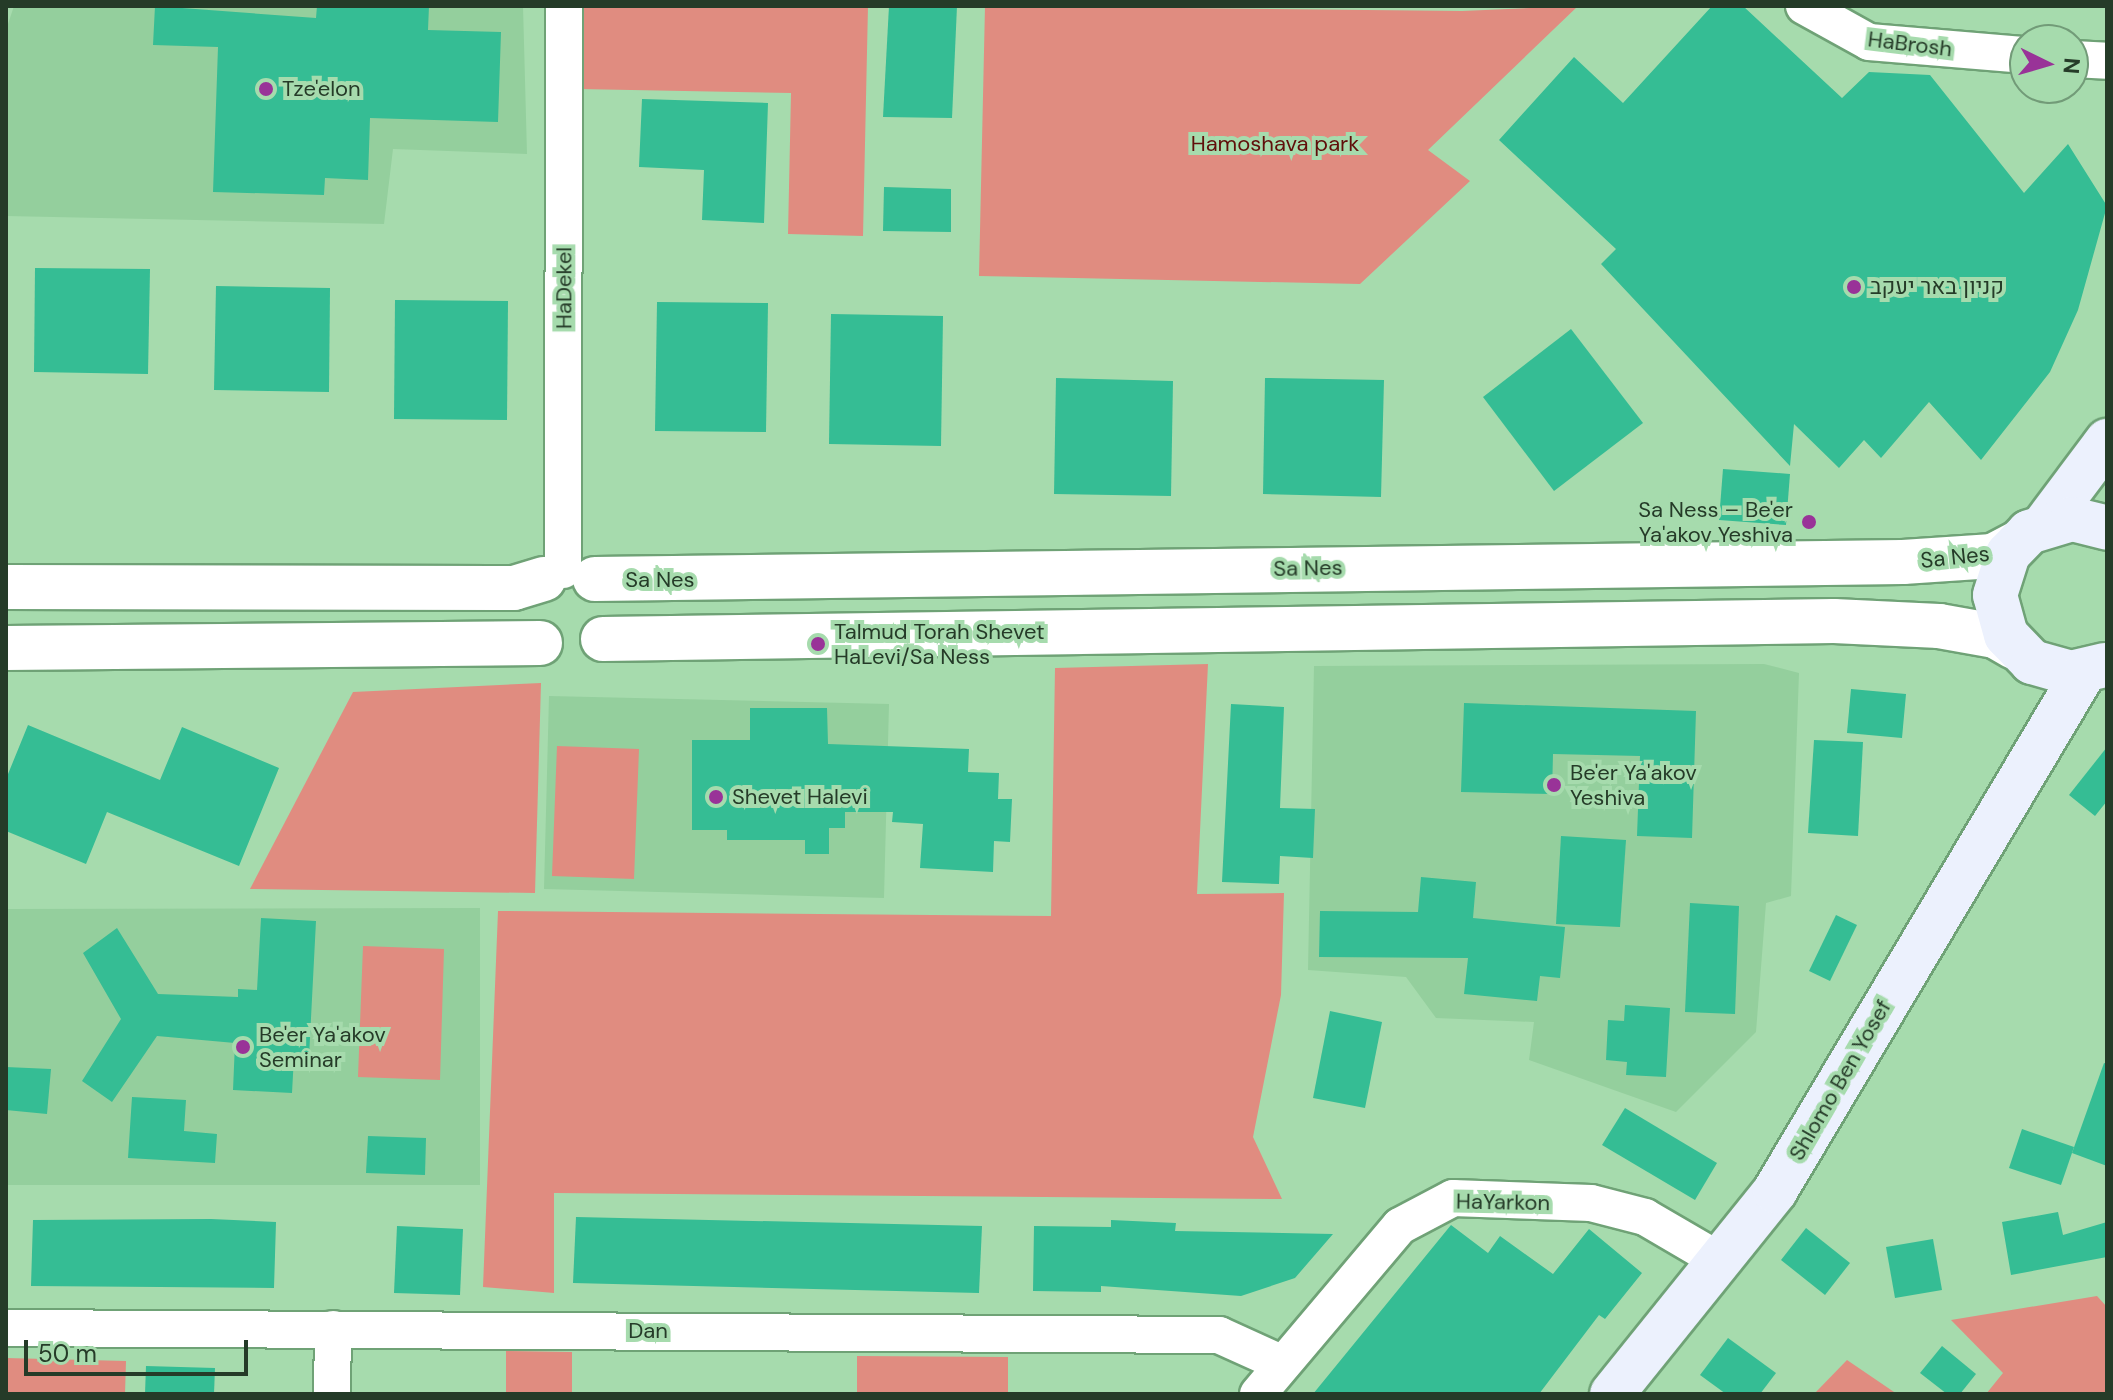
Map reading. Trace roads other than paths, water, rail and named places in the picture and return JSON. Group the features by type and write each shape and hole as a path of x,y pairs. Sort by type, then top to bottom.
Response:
{"main road":[{"name":"Shlomo Ben Yosef","path":"2036,744 2042,695 2018,651 1995,595 2031,534 2107,441"},
{"path":"2031,534 2072,519 2107,528"},
{"path":"2018,651 2058,672 2100,668"},
{"name":"Shlomo Ben Yosef","path":"1612,1394 1722,1262 1775,1191 2036,744 2100,668"}],"street":[{"name":"HaDekel","path":"564,6 567,576"},
{"name":"HaBrosh","path":"1804,6 1869,42 2009,54"},
{"name":"Sa Nes","path":"6,587 514,588 567,576 1903,562 1993,556 2031,534"},
{"path":"540,643 528,617 567,576 610,601 603,639"},
{"path":"6,648 540,643 565,655 603,639 1834,621 1939,626 2018,651"},
{"name":"HaYarkon","path":"1258,1394 1400,1226 1453,1198 1591,1203 1645,1217 1722,1262"},
{"name":"Dan","path":"6,1328 1219,1335 1283,1364"},
{"path":"332,1394 333,1329"}],"place":[{"name":"Tze'elon","path":"266,89"},
{"name":"קניון באר יעקב","path":"1854,287"},
{"name":"Sa Ness – Be'er Ya'akov Yeshiva","path":"1809,522"},
{"name":"Talmud Torah Shevet HaLevi/Sa Ness","path":"818,644"},
{"name":"Be'er Ya'akov Yeshiva","path":"1554,785"},
{"name":"Shevet Halevi","path":"716,797"},
{"name":"Be'er Ya'akov Seminar","path":"243,1047"}],"park label":[{"name":"Hamoshava park","path":"1275,144"}]}
